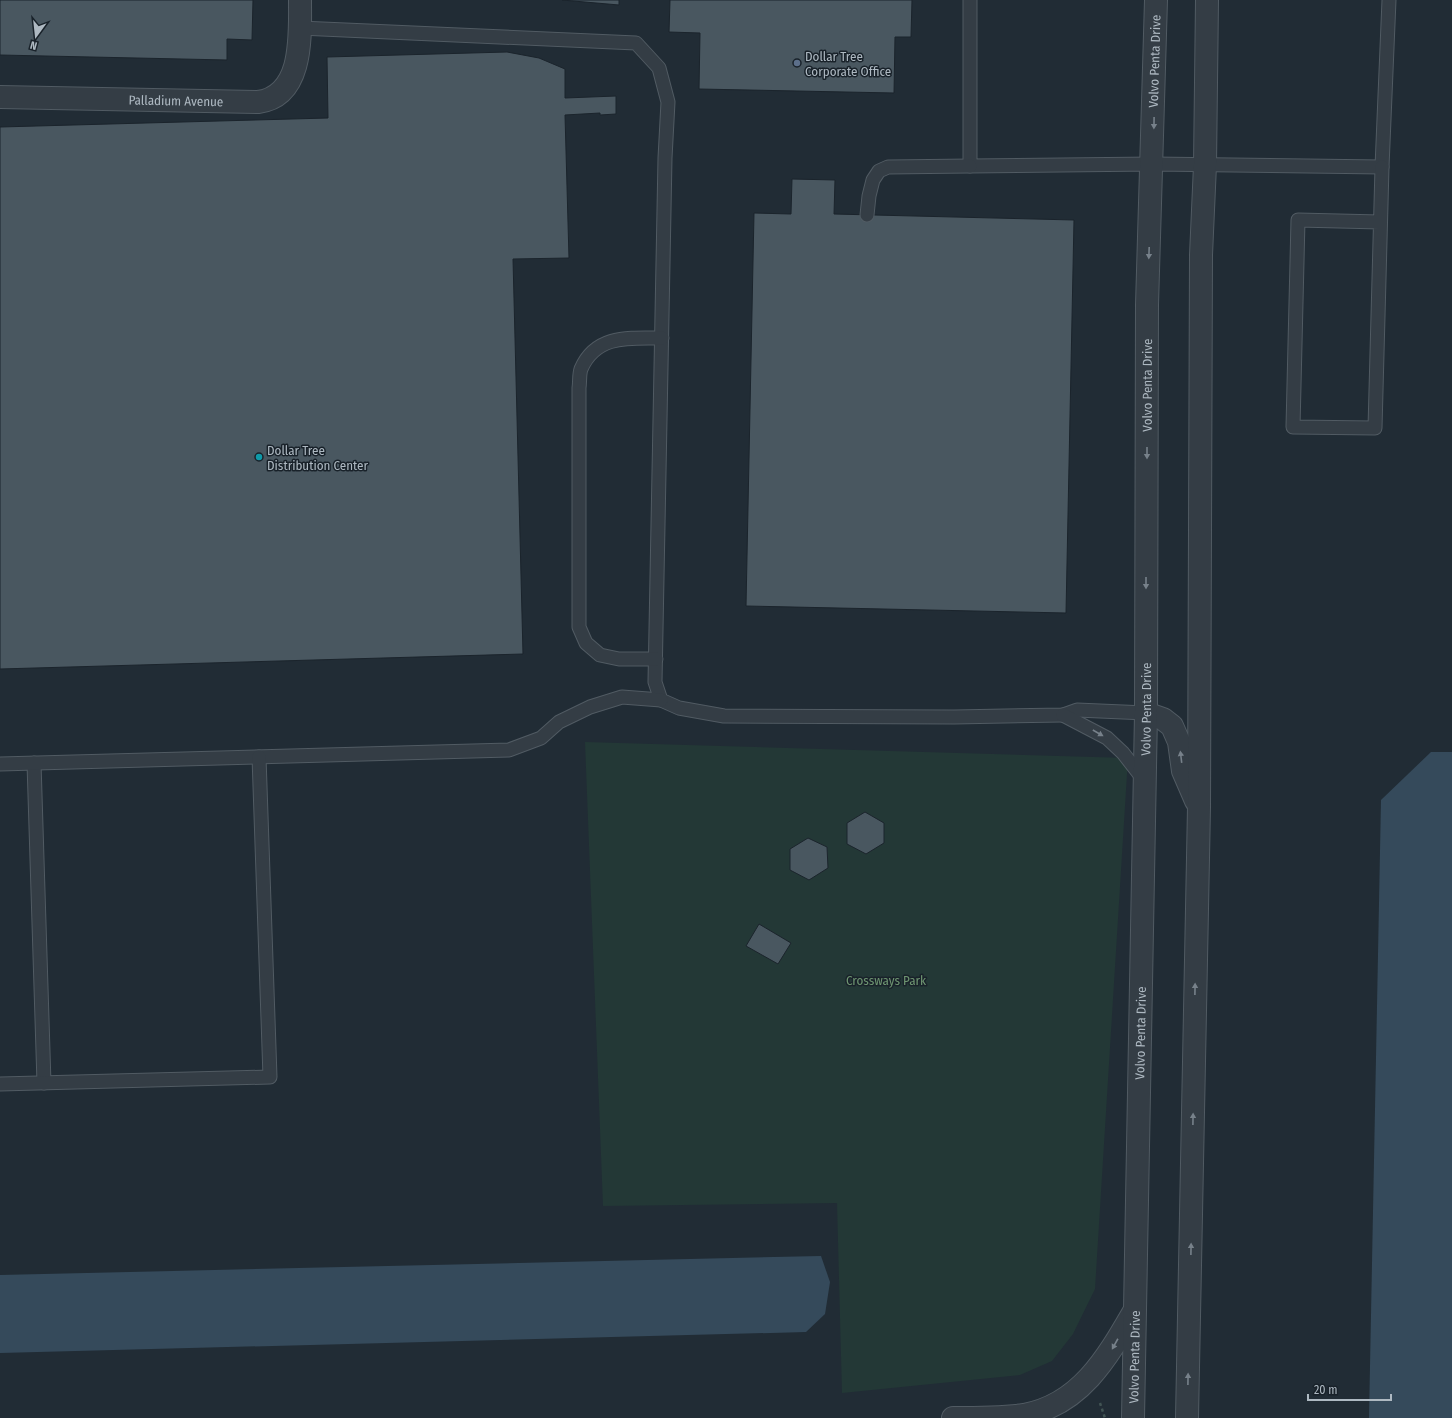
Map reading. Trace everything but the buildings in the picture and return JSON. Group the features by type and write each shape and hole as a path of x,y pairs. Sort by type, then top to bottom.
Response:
{"street":[{"name":"Palladium Avenue","path":"0,97 266,101 274,98 280,93 293,73 298,53 300,0"},
{"name":"Volvo Penta Drive","path":"1133,1418 1146,713 1147,312 1153,164 1156,0"},
{"path":"1187,1418 1199,807 1201,255 1205,165 1207,0"},
{"path":"1146,713 1163,719 1172,726 1179,742 1183,771 1199,807"},
{"path":"953,1418 1024,1415 1045,1410 1061,1402 1079,1388 1097,1370 1111,1351 1134,1310"}],"lane":[{"path":"970,0 970,166"},
{"path":"1380,222 1298,220 1292,427 1375,428 1380,222 1389,0"},
{"path":"300,28 636,43 659,68 668,102 665,158 655,682 661,700"},
{"path":"867,215 870,188 879,171 888,167 1153,164 1382,167"},
{"path":"656,659 619,659 600,655 586,643 579,627 580,371 590,355 605,343 622,338 662,338"},
{"path":"0,764 509,750 540,738 559,722 590,707 622,697 661,700 679,708 724,716 954,717 1063,715 1078,710 1146,713"},
{"path":"1063,715 1107,738 1123,753 1144,780"},
{"path":"0,1084 270,1077 259,757"},
{"path":"34,763 44,1083"}],"green space":[{"name":"Crossways Park","path":"585,742 1128,758 1095,1289 1073,1334 1052,1361 1020,1375 842,1393 837,1203 603,1206"}],"water":[{"path":"1431,752 1452,752 1452,1418 1369,1418 1381,800"},
{"path":"821,1256 830,1282 825,1314 806,1332 0,1353 0,1275"}],"place":[{"name":"Dollar Tree Corporate Office","path":"797,63"},
{"name":"Dollar Tree Distribution Center","path":"259,457"}]}
